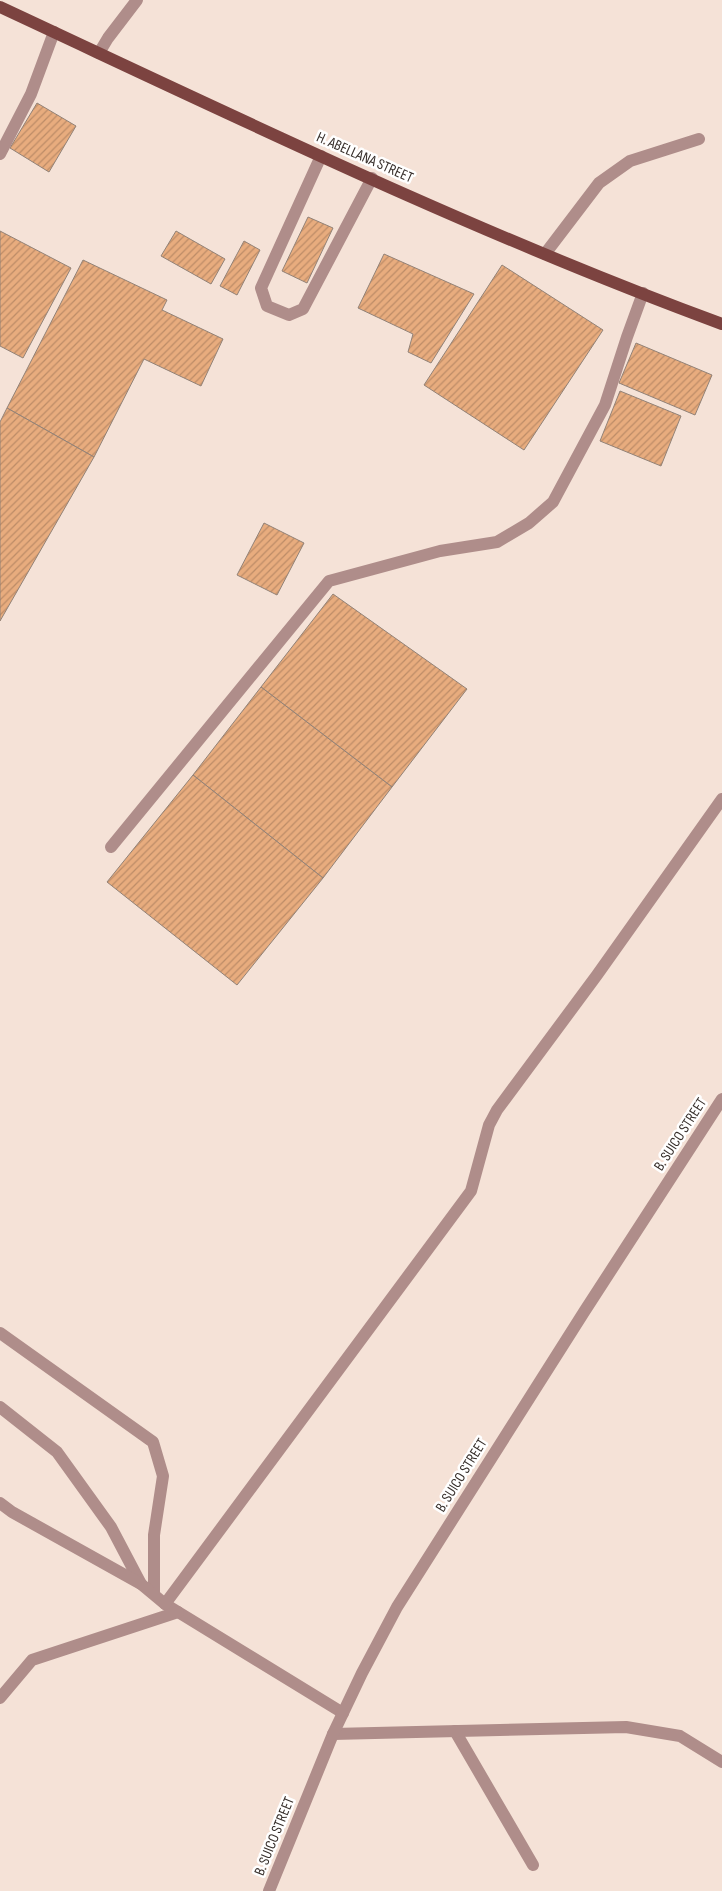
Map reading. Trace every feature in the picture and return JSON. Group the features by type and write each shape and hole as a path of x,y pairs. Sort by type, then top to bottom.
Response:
{"main road":[{"name":"H. ABELLANA STREET","path":"0,7 321,156 590,274 722,324"}],"street":[{"path":"99,53 137,0"},
{"path":"0,154 31,94 54,32"},
{"path":"545,254 599,182 630,161 699,139"},
{"path":"321,156 261,288 267,306 289,315 303,309 372,178"},
{"path":"110,847 329,580 440,551 497,542 529,523 553,502 605,405 627,336 644,293"},
{"path":"165,1604 471,1191 489,1125 497,1110 597,975 722,799"},
{"name":"B. SUICO STREET","path":"269,1891 333,1734 362,1672 397,1607 578,1320 722,1099"},
{"path":"0,1333 153,1442 163,1476 154,1534 154,1593"},
{"path":"0,1407 57,1452 110,1527 141,1584"},
{"path":"0,1503 12,1512 141,1584 165,1604 343,1713"},
{"path":"0,1698 32,1660 178,1612"},
{"path":"333,1734 626,1727 680,1736 722,1762"},
{"path":"455,1731 533,1865"}],"building":[{"path":"37,103 76,126 49,172 10,148"},
{"path":"308,217 333,228 307,283 282,271"},
{"path":"0,231 71,268 23,358 0,346"},
{"path":"176,231 225,259 211,284 161,256"},
{"path":"244,241 260,250 237,295 220,286"},
{"path":"384,254 474,294 431,363 408,352 413,334 358,308"},
{"path":"83,260 167,300 162,310 223,339 201,386 144,359 94,457 7,408"},
{"path":"502,265 603,330 524,450 424,385"},
{"path":"636,343 712,375 695,415 619,383"},
{"path":"620,391 681,416 661,466 600,441"},
{"path":"7,408 94,457 0,621 0,422"},
{"path":"264,523 304,543 277,595 237,575"},
{"path":"333,594 467,689 392,787 261,687"},
{"path":"261,687 392,787 323,878 193,775"},
{"path":"193,775 323,878 237,985 107,882"}]}
